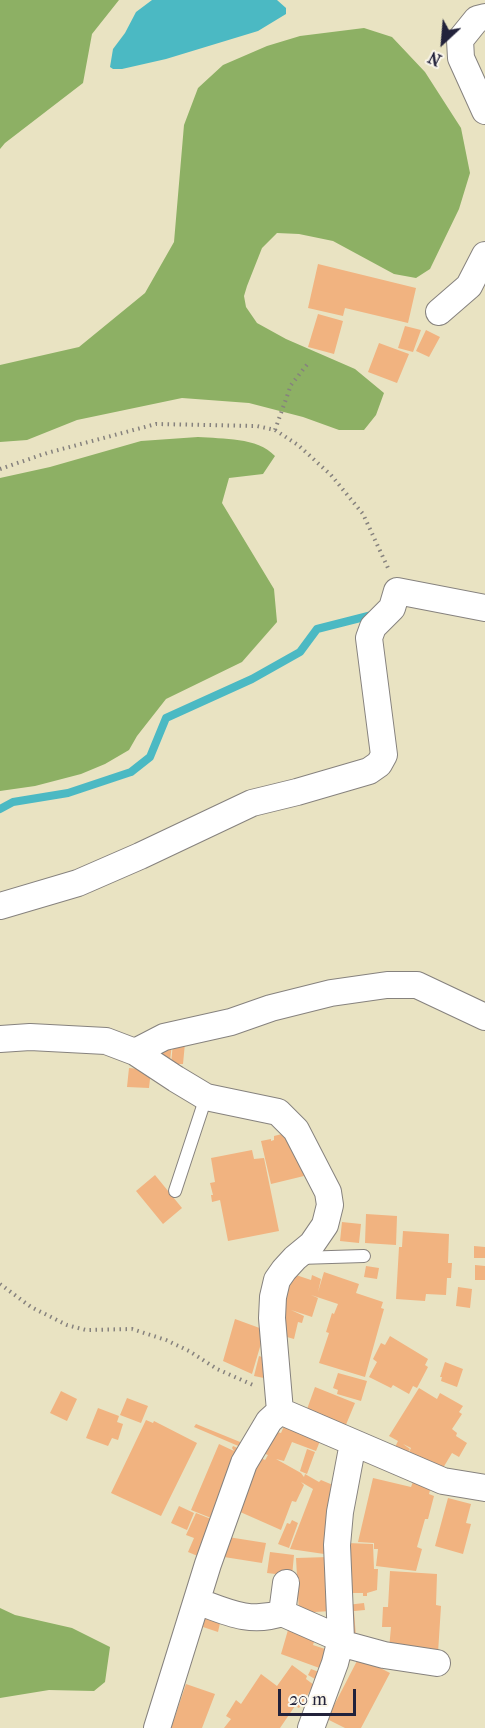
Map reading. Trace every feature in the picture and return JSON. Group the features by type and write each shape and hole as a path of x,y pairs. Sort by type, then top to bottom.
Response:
{"street":[{"path":"485,17 477,19 460,40 461,58 485,111"},
{"path":"439,312 470,286 485,255"},
{"path":"0,906 78,883 252,803 369,771 379,764 384,754 369,638 373,627 392,608 397,591 485,608"},
{"path":"135,1052 164,1037 231,1022 271,1008 331,993 387,985 417,985 485,1017"},
{"path":"0,1039 30,1037 106,1041 135,1052 206,1097 278,1112 296,1130 306,1146 327,1192 330,1205 325,1226 312,1244 295,1258 277,1281 273,1297 272,1318 280,1402 244,1463 157,1728"},
{"path":"280,1402 353,1443 443,1481 485,1488"},
{"path":"311,1728 341,1641 337,1545 340,1512 353,1443"},
{"path":"282,1613 286,1583"},
{"path":"197,1601 243,1617 266,1619 282,1613 341,1641 384,1655 437,1663"}],"lane":[{"path":"175,1191 206,1097"},
{"path":"295,1258 364,1256"}],"path":[{"path":"275,430 291,385 309,363"},
{"path":"0,469 47,453 156,424 257,426 275,430 298,445 331,476 363,514 397,591"},
{"path":"0,1284 31,1307 67,1325 86,1330 132,1329 166,1340 280,1402"}],"green space":[{"path":"0,0 119,0 92,34 83,83 0,149"},
{"path":"364,28 392,37 425,72 461,128 470,173 459,209 430,269 416,278 394,274 333,241 299,234 277,233 262,248 244,296 246,307 257,323 286,339 355,369 384,393 376,415 364,430 339,430 303,417 249,403 182,398 77,420 27,440 0,442 0,365 79,347 145,293 174,242 184,125 198,88 223,65 267,46 300,36"},
{"path":"198,437 249,442 259,445 275,456 263,474 229,478 222,503 274,589 277,622 242,662 166,699 129,750 81,774 35,786 0,791 0,478 50,467 141,441"},
{"path":"0,1608 15,1615 72,1628 110,1647 105,1682 94,1691 49,1690 0,1698"}],"water":[{"path":"152,0 277,0 286,8 286,14 258,31 166,59 113,69 110,67 113,49 136,12"}],"building":[{"path":"318,264 416,288 408,323 345,308 343,316 308,308"},
{"path":"318,314 343,321 334,354 308,347"},
{"path":"405,326 421,330 413,352 398,348"},
{"path":"426,330 440,337 429,357 416,351"},
{"path":"379,343 409,354 397,383 368,372"},
{"path":"161,1043 172,1043 170,1061 160,1060"},
{"path":"173,1043 185,1043 183,1064 171,1064"},
{"path":"129,1068 151,1070 149,1088 127,1087"},
{"path":"286,1133 291,1136 304,1176 271,1184 261,1141 271,1139 271,1141 274,1140 274,1136"},
{"path":"252,1150 254,1159 264,1158 279,1231 228,1241 220,1200 212,1202 210,1183 215,1182 211,1158"},
{"path":"155,1175 182,1208 163,1224 136,1191"},
{"path":"366,1214 397,1216 396,1245 365,1243"},
{"path":"342,1222 361,1224 359,1243 340,1241"},
{"path":"403,1231 449,1234 448,1263 452,1263 451,1278 447,1278 446,1295 426,1294 425,1301 396,1299 399,1247 402,1247"},
{"path":"474,1246 485,1247 485,1258 474,1258"},
{"path":"475,1265 485,1266 485,1280 475,1280"},
{"path":"366,1266 379,1268 377,1279 364,1277"},
{"path":"324,1272 359,1284 356,1293 383,1302 381,1308 384,1309 365,1377 319,1363 329,1333 326,1332 332,1313 334,1314 338,1304 311,1295 318,1298 312,1317 291,1310 304,1316 302,1323 298,1322 294,1339 280,1335 285,1309 281,1307 293,1274 311,1280 312,1275 321,1279 318,1292"},
{"path":"458,1287 472,1289 470,1308 456,1306"},
{"path":"235,1319 265,1330 252,1374 223,1361"},
{"path":"390,1336 428,1359 425,1365 428,1367 417,1388 413,1386 409,1394 393,1385 391,1388 369,1377 377,1362 373,1359 381,1343 385,1345"},
{"path":"259,1356 268,1359 264,1378 254,1376"},
{"path":"445,1362 463,1369 457,1387 441,1381 442,1377 440,1377"},
{"path":"338,1373 367,1381 361,1401 337,1394 338,1390 333,1388"},
{"path":"315,1387 355,1403 345,1427 306,1412"},
{"path":"419,1388 437,1399 440,1393 463,1406 459,1412 462,1414 452,1429 457,1433 456,1436 467,1443 459,1457 452,1453 443,1468 429,1460 408,1454 411,1448 403,1444 410,1449 405,1456 394,1449 398,1441 389,1436"},
{"path":"61,1391 77,1399 67,1421 50,1413"},
{"path":"127,1398 148,1406 141,1423 120,1415"},
{"path":"98,1408 119,1416 117,1422 123,1424 118,1440 112,1438 108,1446 86,1438"},
{"path":"146,1420 153,1423 154,1421 197,1443 161,1516 111,1493"},
{"path":"196,1424 245,1444 243,1448 194,1427"},
{"path":"284,1426 320,1441 316,1451 292,1442 284,1461 276,1459 304,1477 305,1474 319,1482 321,1480 340,1488 331,1555 290,1549 313,1489 301,1482 304,1485 296,1502 292,1501 281,1530 238,1511 261,1458 265,1460 268,1455 263,1453 273,1431 281,1433"},
{"path":"219,1444 234,1451 233,1446 242,1450 216,1520 191,1510"},
{"path":"307,1449 315,1452 307,1474 300,1471"},
{"path":"415,1477 432,1483 429,1494 434,1496 417,1547 422,1549 416,1571 376,1566 378,1549 374,1549 374,1543 358,1542 373,1478 411,1487"},
{"path":"448,1498 471,1504 466,1523 471,1524 463,1554 435,1546"},
{"path":"179,1506 194,1513 187,1530 171,1523"},
{"path":"196,1513 216,1521 200,1557 188,1552 194,1538 186,1535"},
{"path":"292,1520 298,1523 289,1548 278,1544 287,1523 290,1524"},
{"path":"228,1537 266,1543 262,1563 224,1557"},
{"path":"347,1543 373,1544 374,1569 378,1569 377,1590 367,1593 367,1596 363,1596 363,1593 347,1593"},
{"path":"270,1552 294,1555 292,1576 267,1573"},
{"path":"328,1557 331,1611 299,1613 296,1558"},
{"path":"390,1571 437,1574 436,1605 441,1606 438,1653 389,1649 391,1627 382,1627 383,1607 388,1607"},
{"path":"364,1603 365,1610 354,1611 356,1637 349,1638 347,1605"},
{"path":"205,1618 220,1623 218,1632 203,1627"},
{"path":"288,1630 315,1639 313,1645 331,1651 325,1670 281,1654"},
{"path":"359,1657 390,1673 361,1728 345,1728 327,1719"},
{"path":"292,1665 307,1676 306,1679 314,1685 299,1708 295,1706 280,1728 224,1728 231,1719 226,1716 236,1700 241,1704 261,1674 277,1686"},
{"path":"311,1669 319,1672 315,1679 308,1675"},
{"path":"186,1684 215,1694 202,1728 171,1728"}],"waterway":[{"path":"0,809 13,802 68,793 131,772 150,757 166,718 252,679 300,652 317,629 372,615"}]}
